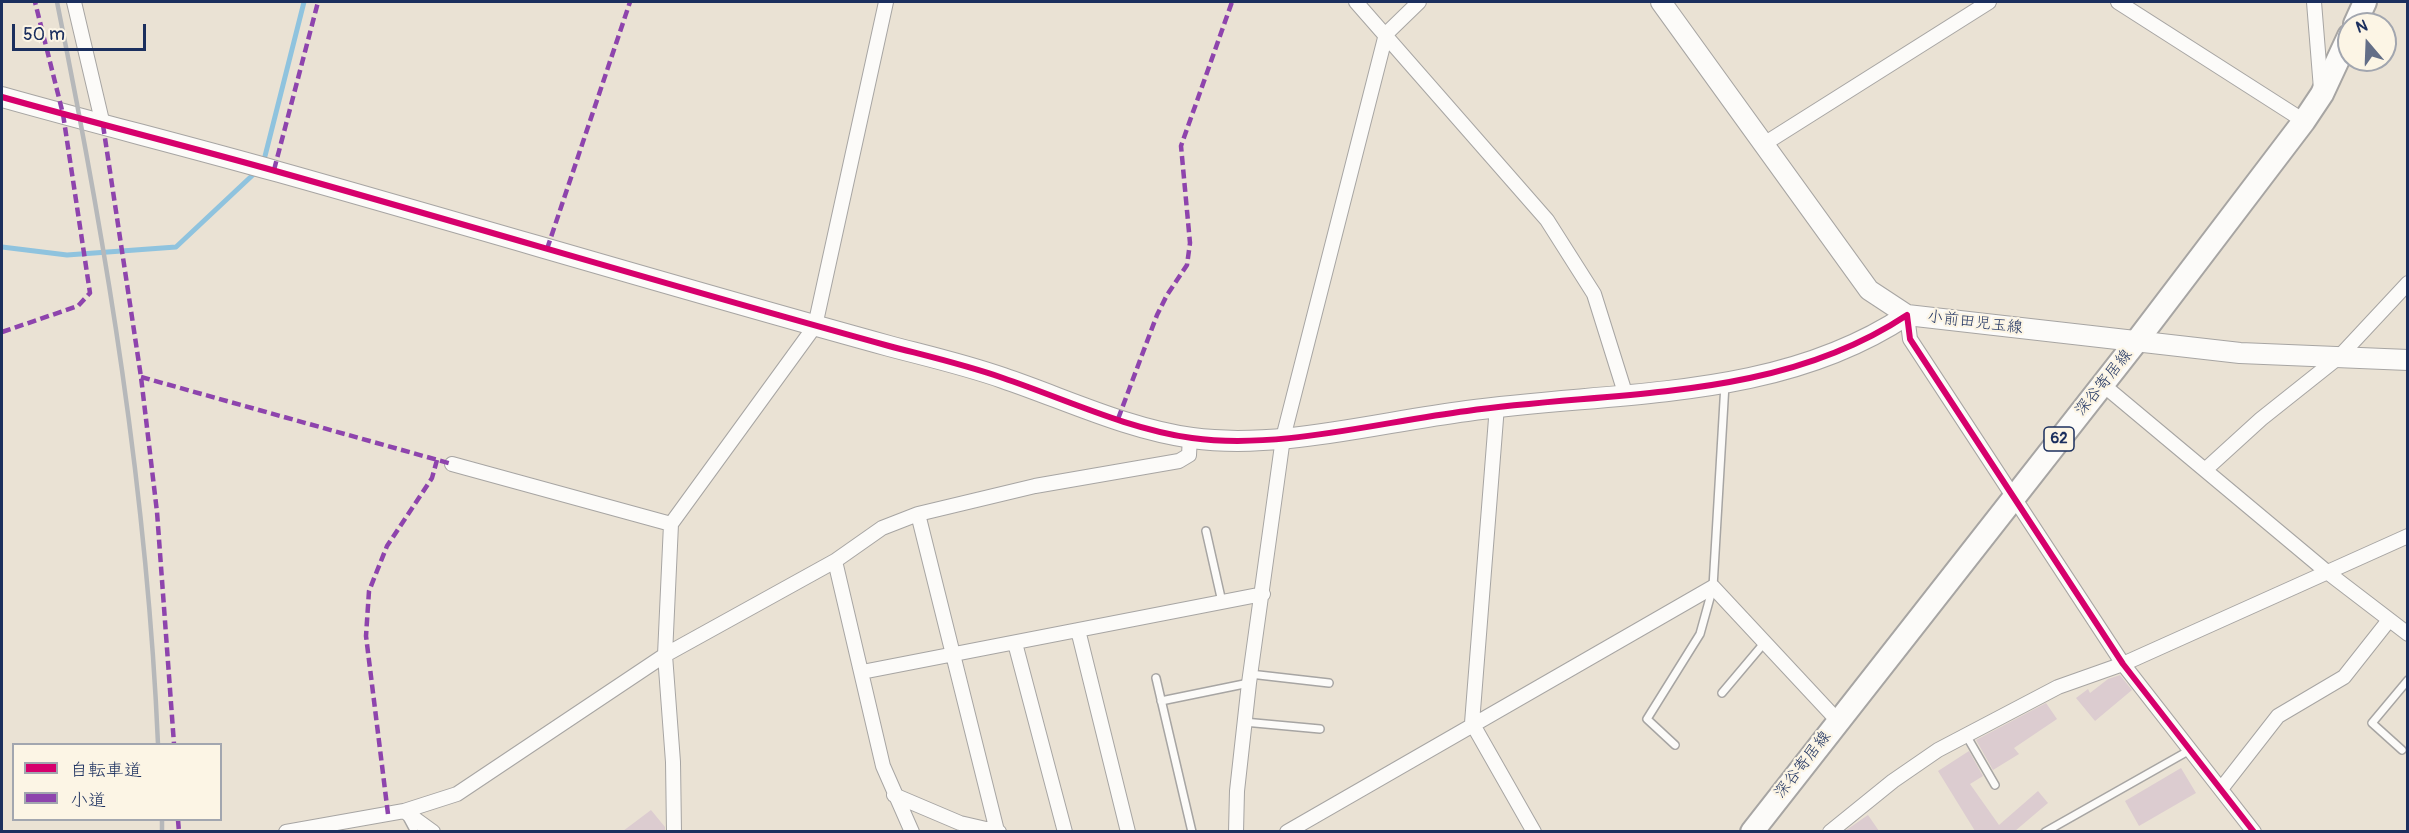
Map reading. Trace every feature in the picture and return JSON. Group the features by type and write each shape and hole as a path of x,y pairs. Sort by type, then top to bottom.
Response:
{"main road":[{"name":"深谷寄居線","path":"1752,831 2136,342 2304,121 2322,94 2337,62"}],"street":[{"path":"74,2 103,125"},
{"path":"674,831 673,762 665,655 671,524 815,326 886,2"},
{"path":"1356,2 1547,219 1594,294 1626,396"},
{"path":"1236,831 1237,791 1244,722 1283,438 1386,34 1419,2"},
{"name":"小前田児玉線","path":"1661,2 1869,290 1907,315 2240,353 2408,360"},
{"path":"1764,144 1989,2"},
{"path":"2118,2 2304,121"},
{"path":"2314,2 2322,94"},
{"path":"2,97 274,171 815,326 997,375 1146,429 1190,437 1238,442 1283,438 1497,406 1626,396 1725,384 1793,367 1874,337 1907,315 1910,339 2123,664 2254,831"},
{"path":"2205,470 2261,419 2339,357 2408,283"},
{"path":"2102,384 2327,572 2408,634"},
{"path":"1497,406 1472,723 1534,831"},
{"path":"286,831 404,812 457,794 665,655 835,561 882,528 918,514 1035,486 1179,461 1189,455 1190,437"},
{"path":"452,464 671,524"},
{"path":"894,795 960,823 998,831 918,514"},
{"path":"1830,831 1893,781 1938,750 2058,687 2123,664 2408,536"},
{"path":"835,561 883,766 912,831"},
{"path":"1287,831 1713,587 1838,721"},
{"path":"862,672 1263,594"},
{"path":"2221,789 2278,716 2344,677 2389,620"},
{"path":"1078,630 1128,831"},
{"path":"1015,643 1065,831"},
{"path":"404,812 433,831"}],"lane":[{"path":"1675,745 1647,719 1700,634 1713,587 1725,384"},
{"path":"1206,531 1222,602"},
{"path":"1722,693 1765,642"},
{"path":"1156,678 1192,831"},
{"path":"1161,700 1250,679 1329,683"},
{"path":"2402,750 2372,723 2408,680"},
{"path":"1244,722 1320,729"},
{"path":"1966,735 1995,785"},
{"path":"2045,831 2190,750"},
{"path":"404,812 415,831"}],"building":[{"path":"2120,675 2132,690 2095,721 2076,698 2088,689 2090,693 2108,679"},
{"path":"2046,703 2057,719 2014,748 2019,754 1993,770 1976,740"},
{"path":"1969,751 1983,776 1970,784 1999,825 2038,791 2048,803 2015,831 1975,831 1938,771"},
{"path":"2181,768 2196,793 2139,826 2125,801"},
{"path":"651,810 665,827 665,831 623,831"},
{"path":"1868,815 1879,831 1845,831 1852,826"}],"waterway":[{"path":"263,164 304,2"},
{"path":"2,247 67,255 176,247 257,171"}],"railway":[{"path":"57,2 92,187 122,371 145,556 158,743"},
{"path":"162,821 162,832"}],"marked path":[{"path":"2,332 78,306 90,293 63,114 35,2"},
{"path":"274,170 318,2"},
{"path":"547,249 630,2"},
{"path":"1118,419 1157,315 1187,265 1190,243 1181,146 1232,2"},
{"path":"103,125 141,377 157,512 174,743"},
{"path":"141,377 452,464"},
{"path":"388,814 366,636 369,591 387,546 432,478 437,460"},
{"path":"178,821 179,832"}],"cycle path":[{"path":"2,97 279,172 961,365 1120,421 1192,438 1225,441 1294,438 1467,411 1694,388 1750,378 1804,364 1857,343 1907,315 1910,339 2123,664 2254,832"}]}
